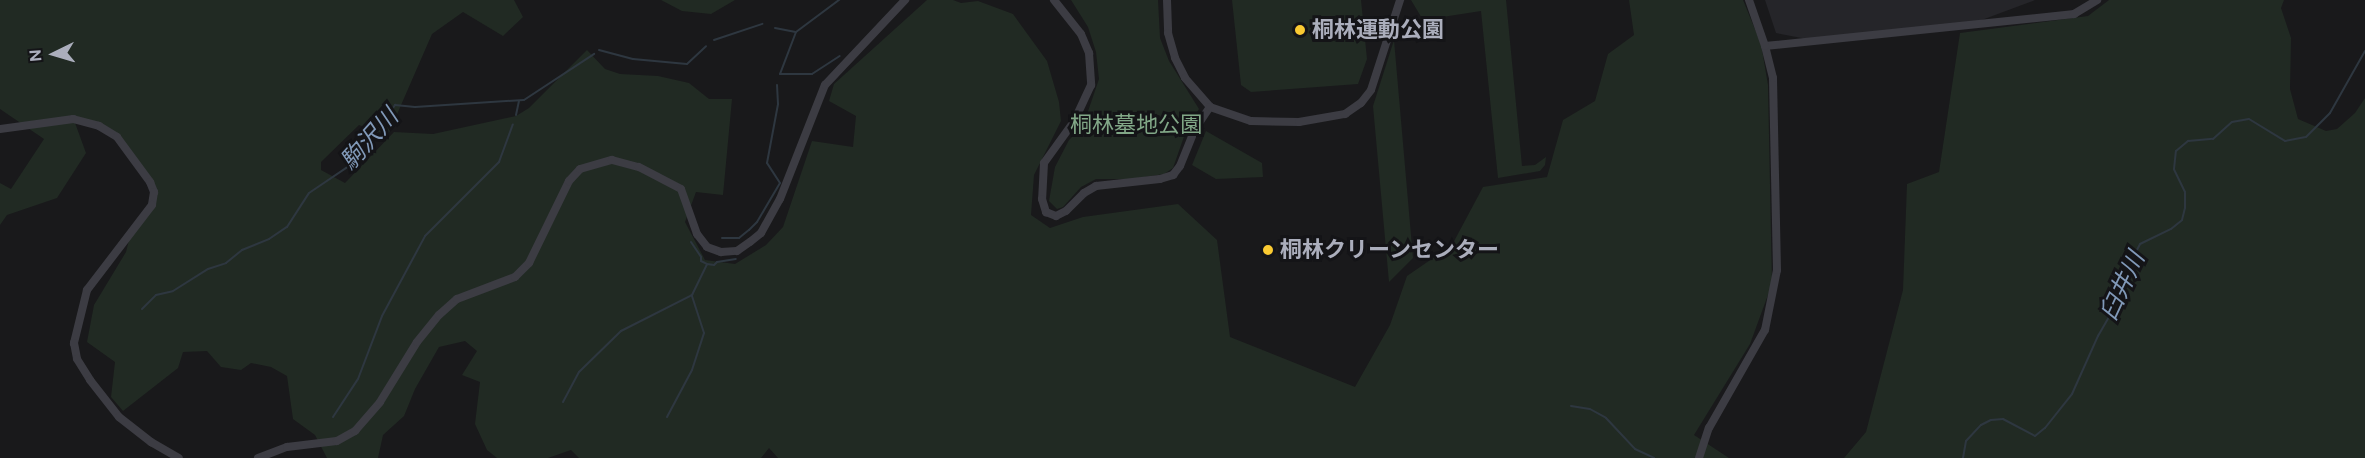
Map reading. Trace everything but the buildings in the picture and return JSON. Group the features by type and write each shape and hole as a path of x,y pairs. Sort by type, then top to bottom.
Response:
{"street":[{"path":"258,458 287,447 337,441 355,431 380,402 417,342 439,315 457,299 515,277 529,263 569,182 580,169 612,160 639,167 681,189 696,234 707,247 721,252 737,251 750,242 761,233 780,198 825,85 905,0"},
{"path":"1054,0 1081,34 1089,53 1091,85 1075,120 1044,163 1042,199 1046,212 1056,216 1066,211 1084,193 1096,186 1173,176 1180,166 1195,129 1210,107"},
{"path":"1167,0 1168,33 1175,58 1185,78 1210,107 1251,121 1299,122 1345,114 1361,103 1371,90 1400,0"},
{"path":"1699,458 1708,428 1765,330 1777,270 1773,78 1749,0"},
{"path":"1765,46 2074,14 2097,0"},
{"path":"0,129 74,119 99,126 117,136 150,182 154,192 152,204 87,290 74,343 77,359 119,417 151,442 178,458"}],"shaded area":[{"path":"1765,0 2035,0 1979,21 1812,40 1776,33"}],"green space":[{"path":"0,0 514,0 523,17 503,36 463,12 432,34 388,135 359,125 321,162 321,170 345,183 394,132 433,134 516,116 529,108 587,50 605,69 620,74 658,76 689,83 709,99 732,99 723,195 696,192 685,222 705,260 735,264 766,245 783,227 812,141 853,147 856,116 829,101 834,84 927,0 953,0 961,3 978,1 1013,14 1047,61 1059,102 1061,121 1034,175 1031,215 1050,228 1083,217 1178,204 1217,240 1230,337 1355,387 1390,325 1407,276 1452,245 1483,187 1547,177 1563,120 1595,101 1608,54 1634,35 1629,0 1743,0 1761,44 1768,85 1772,284 1750,344 1694,435 1729,458 778,458 769,448 761,458 579,458 571,450 548,458 497,458 487,450 475,424 480,382 462,375 477,351 465,341 439,347 415,389 404,416 383,435 378,458 327,458 315,435 293,419 287,376 271,367 251,363 241,370 221,367 207,351 183,352 178,368 123,411 111,397 115,362 87,342 94,305 126,252 131,232 139,223 154,192 117,137 74,120 86,153 57,198 7,215 0,225 0,183 11,189 44,139 0,109"},
{"path":"661,0 735,0 711,14 682,11"},
{"name":"桐林墓地公園","path":"1071,0 1158,0 1160,38 1169,61 1199,109 1187,128 1173,168 1164,174 1131,179 1096,179 1081,187 1063,207 1057,209 1049,201 1055,167 1069,140 1083,126 1099,79 1096,52 1088,27"},
{"name":"桐林運動公園","path":"1232,0 1361,0 1367,59 1358,84 1251,92 1241,85"},
{"path":"1411,0 1506,0 1522,166 1535,165 1546,157 1545,165 1540,171 1498,178 1481,11 1423,20"},
{"path":"2109,0 2284,0 2281,8 2291,38 2290,89 2298,119 2326,131 2337,129 2355,113 2365,98 2365,458 1844,458 1866,432 1903,290 1907,184 1939,172 1960,33 2088,16"},
{"path":"1394,40 1413,258 1389,282 1373,106"},
{"path":"1206,131 1262,163 1263,177 1216,179 1192,165"}],"waterway":[{"name":"駒沢川","path":"775,28 796,32 839,0"},
{"name":"駒沢川","path":"714,40 762,24"},
{"path":"796,32 780,74 812,74 840,56"},
{"name":"駒沢川","path":"599,50 633,59 687,64 706,46"},
{"name":"臼井川","path":"1963,458 1966,441 1981,425 1991,420 2003,419 2035,436 2045,428 2072,394 2098,336 2113,310 2122,278 2140,244 2171,229 2182,220 2185,192 2174,169 2176,151 2188,141 2213,139 2232,122 2249,119 2285,141 2306,137 2330,113 2365,51"},
{"name":"駒沢川","path":"142,309 156,295 173,291 208,269 226,263 242,250 269,239 287,227 309,193 349,166 367,146 395,105 415,107 524,100 594,54"},
{"path":"722,238 739,238 749,230 757,222 780,183 767,163 778,104 777,85"},
{"path":"516,115 519,101"},
{"path":"333,417 358,379 382,316 425,236 499,162 513,124"},
{"path":"691,242 701,257 701,261 707,264 714,265 717,262 736,259"},
{"path":"563,402 579,372 621,331 692,295 707,264"},
{"path":"667,417 692,370 704,333 692,295"},
{"path":"1571,406 1590,409 1606,418 1635,449 1654,458"}],"place":[{"name":"桐林運動公園","path":"1300,30"},
{"name":"桐林クリーンセンター","path":"1268,250"}]}
